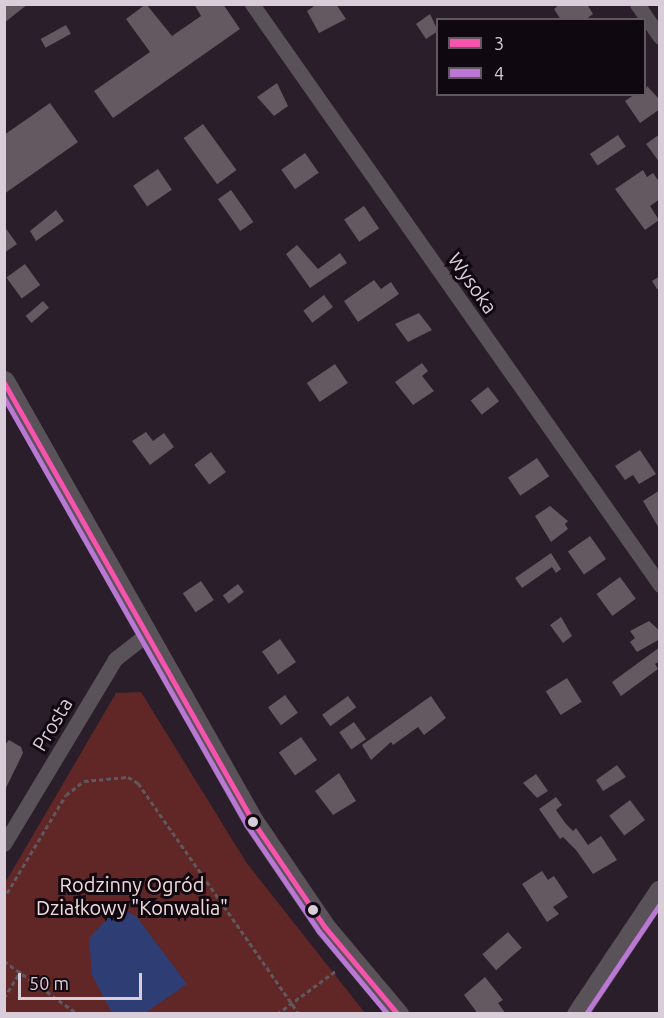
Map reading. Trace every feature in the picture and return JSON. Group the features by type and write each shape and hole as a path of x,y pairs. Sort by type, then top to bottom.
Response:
{"main road":[{"path":"4,381 146,635 276,857 325,927 398,1014"},
{"path":"578,1014 660,890"}],"street":[{"name":"Wysoka","path":"252,4 660,585"},
{"path":"637,4 660,37"},
{"name":"Prosta","path":"4,844 115,659 146,635"}],"path":[{"path":"7,893 66,795 84,781 128,777 138,783 298,1014"},
{"path":"4,961 78,1014"},
{"path":"278,1014 339,969"},
{"path":"4,998 21,971"}],"green space":[{"name":"Rodzinny Ogród Działkowy \"Konwalia\"","path":"141,692 246,862 365,1013 5,1014 5,883 116,693"}],"water":[{"path":"124,910 136,916 187,984 145,1013 112,1013 92,975 89,938 114,912"}],"building":[{"path":"4,4 28,4 4,23"},
{"path":"146,4 172,36 201,16 194,4 223,4 240,29 113,118 94,91 150,52 126,19"},
{"path":"317,4 336,4 346,19 319,33 307,11"},
{"path":"560,4 587,4 593,14 588,18 560,18 554,9"},
{"path":"430,14 436,32 426,39 416,24"},
{"path":"66,25 71,34 45,48 41,39"},
{"path":"277,83 288,106 274,116 257,97"},
{"path":"647,86 660,100 660,109 640,123 625,101 632,96 646,96"},
{"path":"50,103 78,142 4,194 4,135"},
{"path":"203,124 237,170 217,184 184,138"},
{"path":"660,134 660,163 646,144"},
{"path":"618,135 626,147 598,166 590,154"},
{"path":"305,153 319,173 295,189 281,170"},
{"path":"158,169 172,190 147,207 133,186"},
{"path":"643,170 647,177 653,173 660,183 660,199 650,206 659,220 645,230 615,189"},
{"path":"231,190 253,222 240,231 218,199"},
{"path":"364,206 379,228 359,242 344,219"},
{"path":"56,210 64,221 36,241 30,231"},
{"path":"4,226 17,244 4,253"},
{"path":"297,245 318,269 340,253 347,263 310,288 286,254"},
{"path":"25,264 40,285 22,299 6,278"},
{"path":"660,276 660,288 657,289 652,281"},
{"path":"374,280 381,289 391,282 399,294 358,322 344,301"},
{"path":"324,295 333,307 312,323 303,311"},
{"path":"43,301 49,308 32,323 26,316"},
{"path":"419,313 432,330 408,342 395,324"},
{"path":"422,363 428,371 422,376 434,391 413,405 395,382"},
{"path":"335,364 348,383 320,402 307,383"},
{"path":"488,387 499,401 482,415 471,401"},
{"path":"146,432 153,441 164,433 174,447 150,465 132,441"},
{"path":"640,450 656,474 639,484 633,475 625,480 615,466"},
{"path":"211,452 226,472 209,485 194,465"},
{"path":"537,458 549,476 520,496 508,478"},
{"path":"660,490 660,530 643,501"},
{"path":"550,506 568,521 565,524 568,529 551,542 535,516"},
{"path":"590,536 606,559 584,574 568,551"},
{"path":"551,553 561,569 556,573 552,567 522,588 515,578"},
{"path":"620,577 636,599 612,616 597,594"},
{"path":"201,581 214,600 196,612 183,593"},
{"path":"238,584 244,592 229,603 223,595"},
{"path":"561,617 572,636 563,643 550,625"},
{"path":"649,621 660,631 660,639 637,652 630,642 635,638 630,631"},
{"path":"280,639 296,662 278,675 262,652"},
{"path":"660,647 660,661 655,664 658,669 621,696 612,682"},
{"path":"567,678 582,702 561,715 546,691"},
{"path":"285,695 298,713 281,725 268,707"},
{"path":"348,696 356,707 330,726 322,715"},
{"path":"431,696 446,718 424,735 418,727 393,745 391,742 371,760 362,745"},
{"path":"354,722 366,739 351,750 339,732"},
{"path":"301,737 317,760 295,775 279,752"},
{"path":"9,740 21,747 23,753 4,792 4,746"},
{"path":"617,765 626,777 603,791 596,780"},
{"path":"339,773 356,801 333,815 315,791"},
{"path":"536,774 548,791 537,798 523,783"},
{"path":"556,797 562,805 556,810 566,824 573,831 576,828 588,845 601,836 617,860 593,874 576,850 563,837 560,839 539,809"},
{"path":"630,800 645,820 624,836 609,816"},
{"path":"542,871 548,880 554,876 568,897 553,907 559,914 547,922 522,884"},
{"path":"508,932 522,948 496,970 482,954"},
{"path":"485,977 503,1000 498,1003 506,1014 478,1014 464,995"}],"transit line":[{"name":"3","path":"4,382 253,821 325,927 398,1014"},
{"name":"4","path":"4,397 247,825 319,931 388,1014"},
{"name":"4","path":"586,1014 660,904"}]}
